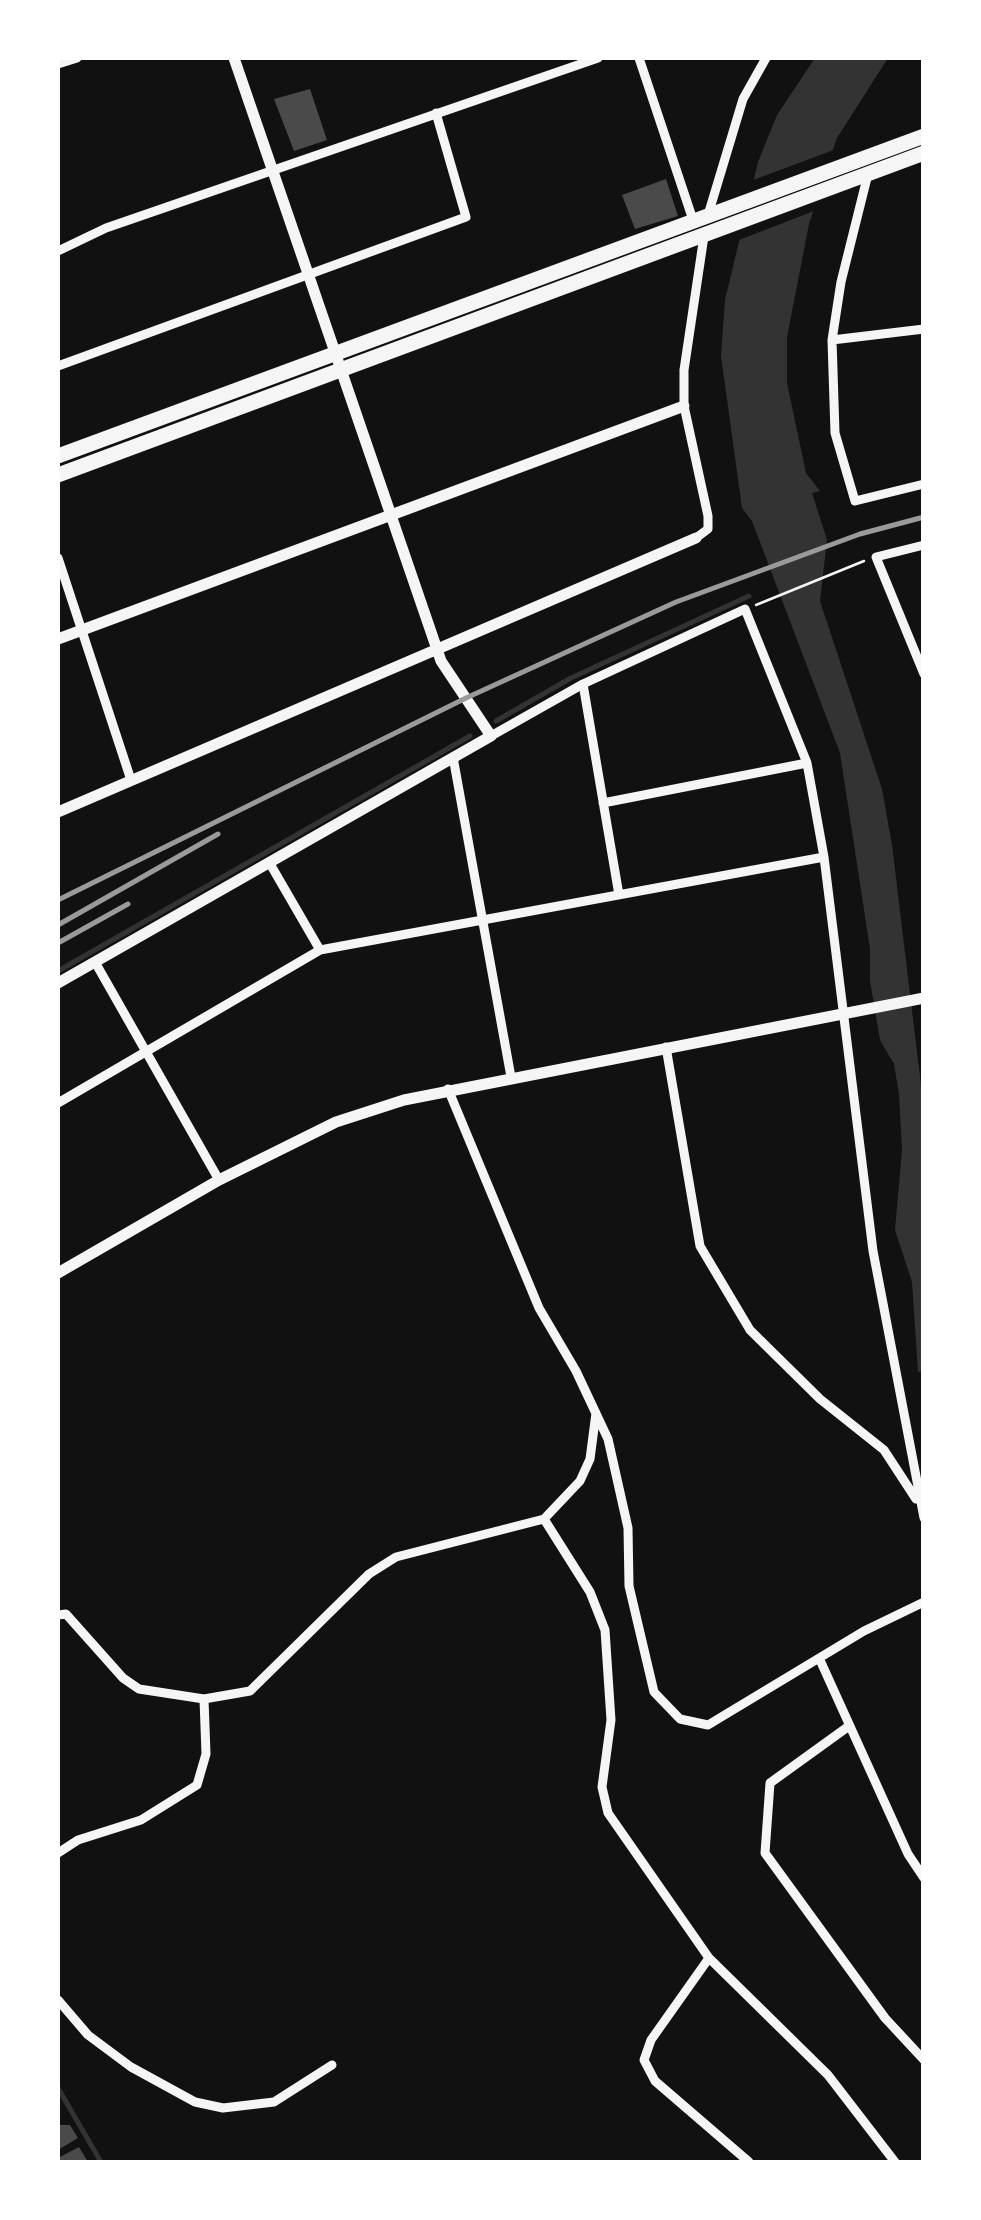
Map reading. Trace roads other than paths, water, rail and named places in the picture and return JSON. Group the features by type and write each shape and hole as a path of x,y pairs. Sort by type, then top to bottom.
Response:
{"highway":[{"path":"58,474 336,361 924,136"},
{"path":"708,219 724,226 924,153"},
{"path":"58,456 336,361"}],"street":[{"path":"58,64 77,58"},
{"path":"234,58 437,649 490,736"},
{"path":"58,251 106,228 598,58"},
{"path":"639,58 708,219"},
{"path":"58,812 696,538 708,529 684,406 687,331 708,219 743,99 766,58"},
{"path":"58,366 466,217 436,113"},
{"path":"868,174 832,340 836,432 854,500 924,484"},
{"path":"832,340 924,329"},
{"path":"58,639 684,406"},
{"path":"924,545 876,557 924,674"},
{"path":"58,558 131,780"},
{"path":"58,983 583,684 745,609 807,763 847,1013 873,1251 924,1518"},
{"path":"583,684 619,895"},
{"path":"453,757 512,1077"},
{"path":"603,803 807,763"},
{"path":"58,1104 320,950 824,856"},
{"path":"268,862 320,950"},
{"path":"95,962 219,1180"},
{"path":"58,1273 219,1180 336,1122 448,1089 924,998"},
{"path":"666,1047 700,1246 750,1330 820,1399 884,1450 920,1506"},
{"path":"448,1089 539,1308 608,1439 628,1528 630,1586 654,1692 680,1718 708,1726 864,1631 924,1602"},
{"path":"58,1615 66,1614 122,1678 139,1689 204,1699 250,1692 369,1574 396,1557 544,1520 580,1481 590,1459 596,1410"},
{"path":"544,1520 590,1592 605,1630 612,1720 602,1787 608,1813 709,1958 828,2075 895,2162"},
{"path":"820,1660 924,1878"},
{"path":"58,1854 78,1840 141,1820 197,1785 206,1754 204,1699"},
{"path":"849,1726 770,1784 765,1853 885,2018 924,2060"},
{"path":"709,1958 651,2040 644,2060 655,2081 750,2162"},
{"path":"58,2000 88,2034 131,2067 195,2102 223,2108 274,2102 332,2065"}],"waterway":[{"path":"496,721 571,678 749,596"},
{"path":"58,971 470,736"},
{"path":"58,2088 101,2162"}],"railway":[{"path":"58,900 466,698 676,602 860,534 924,517"},
{"path":"58,925 218,834"},
{"path":"58,943 128,904"}]}
